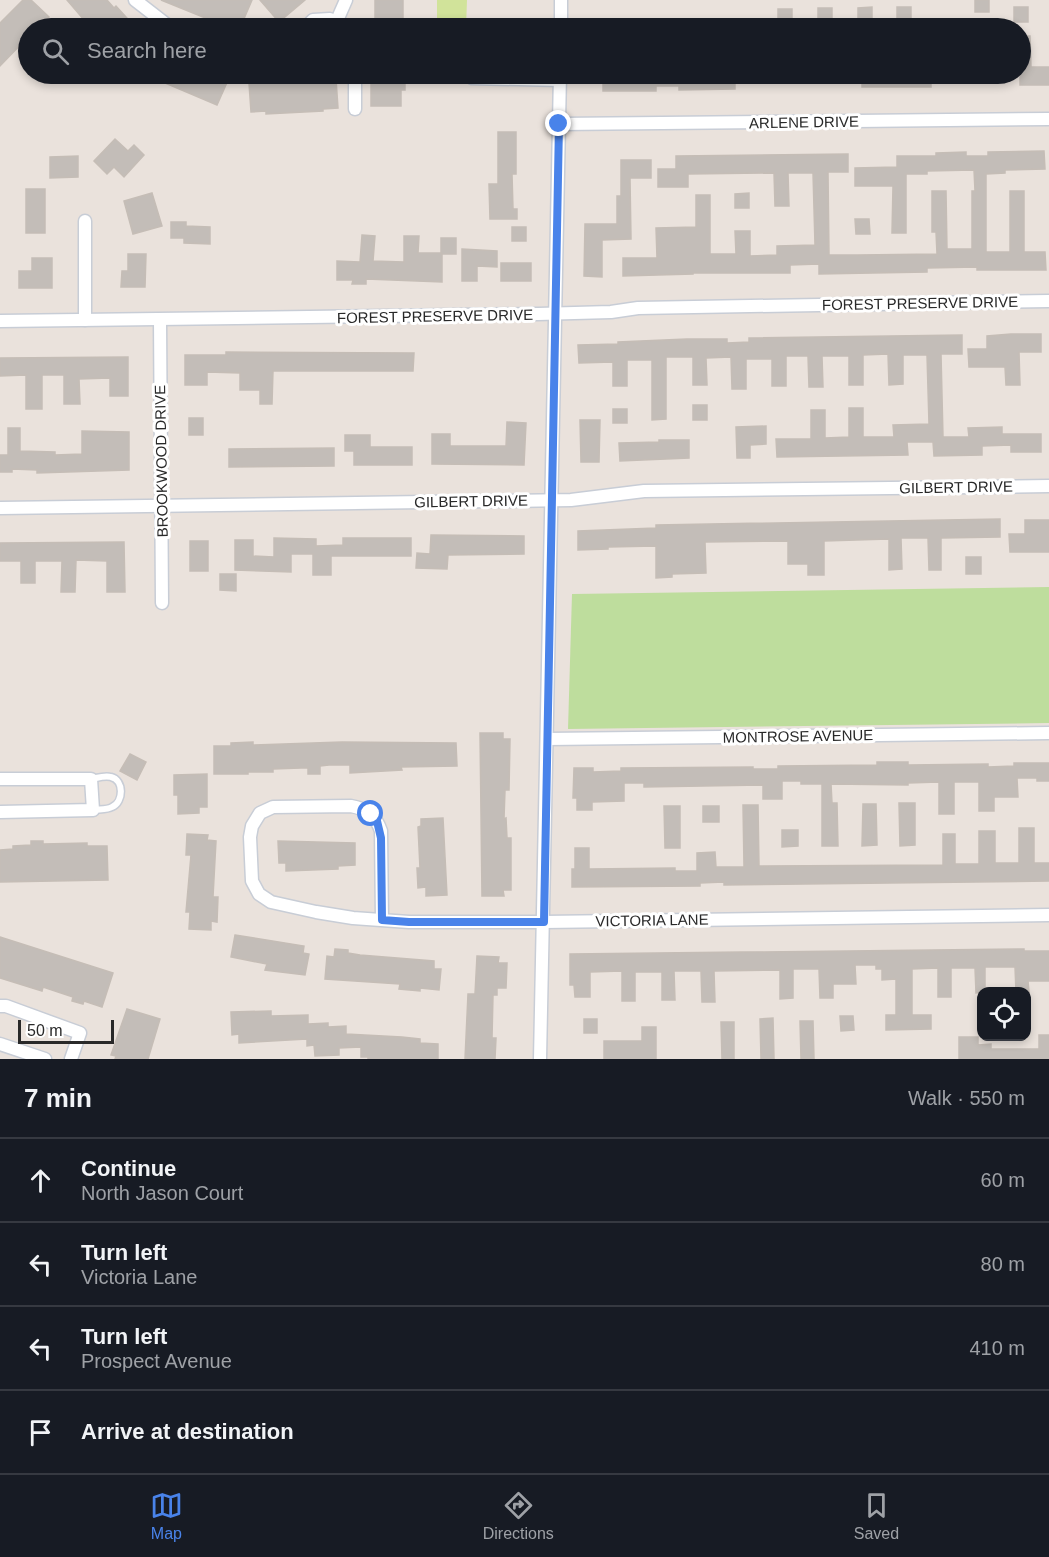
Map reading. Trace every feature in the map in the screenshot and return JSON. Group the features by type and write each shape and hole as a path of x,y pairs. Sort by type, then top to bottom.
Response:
{"street":[{"path":"135,0 156,18"},
{"path":"340,18 346,0"},
{"path":"561,0 561,18"},
{"path":"355,84 355,109"},
{"path":"540,1059 560,84"},
{"name":"ARLENE DRIVE","path":"559,124 1049,119"},
{"path":"85,220 86,320"},
{"name":"FOREST PRESERVE DRIVE","path":"0,321 555,313 605,312 638,308 1049,301"},
{"name":"BROOKWOOD DRIVE","path":"160,320 162,603"},
{"name":"GILBERT DRIVE","path":"0,508 571,500 644,491 1049,486"},
{"name":"MONTROSE AVENUE","path":"547,739 1049,732"},
{"path":"0,779 92,778 93,810 0,812"},
{"name":"VICTORIA LANE","path":"382,920 381,838 377,821 371,814 361,808 351,806 273,807 260,813 252,826 250,837 253,885 259,894 271,902 316,912 382,920 409,922 1049,915"},
{"path":"0,1006 6,1006 81,1033 71,1059"},
{"path":"0,1044 45,1059"}],"lane":[{"path":"92,778 107,776 114,778 120,786 121,793 114,807 93,810"}],"green space":[{"path":"437,0 467,0 466,18 437,18"},
{"path":"1049,587 1049,723 568,729 572,594"}],"building":[{"path":"23,0 31,0 49,17 18,18 18,47 0,66 0,23"},
{"path":"67,0 107,0 127,18 82,18"},
{"path":"161,0 252,0 244,18 205,18"},
{"path":"260,0 305,0 284,18 276,18"},
{"path":"375,0 403,0 403,18 375,18"},
{"path":"975,0 989,0 989,12 975,12"},
{"path":"872,7 872,18 858,18 858,8"},
{"path":"897,7 911,7 911,18 897,18"},
{"path":"1014,7 1028,7 1028,18 1014,18"},
{"path":"818,8 832,8 832,18 818,18"},
{"path":"778,9 792,9 792,18 778,18"},
{"path":"1031,67 1049,67 1049,85 1020,85 1031,84"},
{"path":"168,84 226,84 217,105"},
{"path":"249,84 336,84 338,108 266,114 266,111 251,112"},
{"path":"371,84 405,84 405,90 401,90 401,106 371,106"},
{"path":"603,84 735,84 735,89 679,90 679,86 656,86 656,91 603,91"},
{"path":"862,84 931,84 931,87 862,87"},
{"path":"498,132 516,132 516,174 512,174 513,209 517,209 517,219 490,219 489,184 498,184"},
{"path":"115,139 128,151 134,145 144,155 124,177 114,167 107,174 94,161"},
{"path":"1044,151 1045,169 1005,170 1005,173 986,174 986,252 1010,252 1010,191 1024,191 1024,252 1045,252 1046,270 977,270 977,267 927,268 927,272 819,274 819,264 790,265 790,273 623,276 623,258 657,258 656,228 696,227 696,195 710,195 710,254 736,254 735,231 750,231 750,256 777,255 777,246 815,245 813,173 788,173 789,206 775,206 774,173 688,174 688,187 658,187 658,169 676,169 676,156 848,154 848,172 828,172 829,255 937,254 936,232 932,232 932,191 946,191 947,249 972,249 974,170 906,174 906,233 892,233 893,186 855,186 855,168 897,167 897,156 936,156 936,153 966,152 966,156 988,156 988,152"},
{"path":"78,156 78,177 50,178 50,157"},
{"path":"621,160 651,160 651,178 630,178 631,239 602,240 602,277 584,276 585,224 617,224 617,196 621,196"},
{"path":"26,189 45,189 45,233 26,233"},
{"path":"152,193 162,226 133,234 124,201"},
{"path":"749,193 749,208 735,208 735,194"},
{"path":"855,219 869,219 870,234 856,234"},
{"path":"171,222 186,222 186,226 210,227 210,244 184,243 184,238 171,238"},
{"path":"512,227 526,227 526,241 512,241"},
{"path":"362,235 375,236 373,261 404,262 404,236 419,236 418,253 441,253 441,238 456,238 456,254 442,254 442,282 366,279 366,284 352,284 353,280 337,280 337,261 360,262"},
{"path":"462,249 497,251 497,267 477,266 477,281 462,281"},
{"path":"128,254 146,254 145,287 121,287 122,271 128,271"},
{"path":"32,258 52,258 52,288 19,288 19,271 32,271"},
{"path":"501,263 531,263 531,281 501,281"},
{"path":"1041,334 1041,352 1019,352 1020,385 1006,385 1005,367 969,367 968,349 987,349 987,336"},
{"path":"962,335 962,354 941,354 943,437 969,437 968,428 1002,427 1002,434 1041,434 1041,452 1011,452 1011,445 982,446 982,455 934,456 933,442 907,442 908,455 777,457 776,439 811,439 811,410 825,410 825,438 849,437 849,408 863,408 863,437 894,437 893,425 929,424 927,355 903,355 903,384 889,385 888,354 863,355 863,385 849,385 849,356 822,356 823,387 809,387 808,356 786,356 786,386 772,386 772,359 746,359 746,389 732,389 731,357 706,358 707,385 693,385 693,357 666,357 666,419 652,420 652,360 627,360 627,386 613,386 613,362 579,363 578,345 687,339 727,339 727,343 749,342 749,338"},
{"path":"226,352 414,353 413,371 273,371 272,404 260,404 260,390 240,390 240,373 207,372 207,385 185,385 185,355 226,355"},
{"path":"128,357 128,396 110,396 110,378 79,379 80,404 64,404 64,375 42,375 42,409 26,409 26,375 0,376 0,358"},
{"path":"693,405 707,405 707,420 693,420"},
{"path":"613,409 627,409 627,423 613,423"},
{"path":"189,418 203,418 203,435 189,435"},
{"path":"580,420 600,420 599,462 581,462"},
{"path":"507,422 526,423 524,465 432,464 432,434 450,434 450,446 506,446"},
{"path":"766,426 766,444 750,445 750,458 737,458 736,427"},
{"path":"8,428 20,428 20,451 55,452 55,455 82,454 82,431 129,432 129,470 37,473 37,470 12,469 12,472 0,472 0,455 8,455"},
{"path":"345,435 370,435 370,447 412,447 412,465 354,465 354,451 345,451"},
{"path":"659,440 689,440 689,458 620,461 619,443 659,442"},
{"path":"334,448 334,466 229,467 229,449"},
{"path":"1000,519 1000,537 941,538 941,570 929,570 928,538 901,538 902,569 889,570 889,539 824,541 824,575 808,575 808,564 788,564 788,541 705,542 706,573 672,574 672,577 656,578 656,546 578,550 578,531 656,528 656,525"},
{"path":"1025,520 1049,520 1049,552 1010,552 1009,534 1025,534"},
{"path":"431,535 524,536 524,554 448,555 447,569 416,568 417,553 430,554"},
{"path":"274,538 316,539 316,546 343,545 343,538 411,538 411,556 331,556 331,575 313,575 313,554 291,554 291,572 235,570 235,540 253,540 253,556 274,557"},
{"path":"190,541 208,541 208,571 190,571"},
{"path":"124,542 125,592 107,592 107,561 76,560 75,592 61,592 62,561 35,561 35,583 21,583 21,561 0,561 0,543"},
{"path":"966,557 981,557 981,574 966,574"},
{"path":"220,574 236,574 236,591 220,590"},
{"path":"480,733 503,733 503,739 510,739 509,790 505,790 504,819 506,818 507,838 511,838 511,890 503,890 504,896 482,896"},
{"path":"253,742 253,745 342,742 456,743 457,766 401,767 402,770 350,773 350,765 329,765 320,766 320,774 308,774 308,768 301,768 273,769 273,772 248,772 248,774 214,774 214,746"},
{"path":"130,754 146,762 137,780 120,771"},
{"path":"877,762 908,762 908,765 988,764 988,767 1014,766 1014,763 1049,763 1049,781 1037,781 1037,778 1017,778 1018,797 994,797 994,811 979,811 979,782 954,782 954,814 939,814 939,782 908,783 908,785 831,784 832,803 837,803 838,846 822,846 822,784 782,781 782,799 763,799 763,785 644,787 644,783 624,783 624,801 592,802 592,810 577,810 577,798 573,798 574,768 593,768 593,772 621,771 621,768 753,767 753,769 778,769 778,766 877,765"},
{"path":"207,774 207,807 199,807 199,813 178,814 178,795 174,795 174,775"},
{"path":"899,803 915,803 915,845 900,846"},
{"path":"863,804 876,804 877,845 862,846"},
{"path":"743,805 758,805 759,866 943,865 943,834 955,834 955,864 979,864 979,831 995,831 995,863 1019,863 1019,828 1034,828 1034,863 1049,863 1049,881 724,885 724,882 700,883 700,886 572,887 575,848 589,848 589,869 675,868 675,871 697,871 697,853 715,852 716,867 744,867"},
{"path":"664,806 680,806 680,848 665,848"},
{"path":"703,806 719,806 719,822 703,822"},
{"path":"443,818 447,895 426,896 426,887 418,888 417,868 420,868 418,827 421,826 421,819"},
{"path":"782,830 798,830 798,846 782,847"},
{"path":"187,834 208,835 207,840 216,841 213,897 218,897 217,922 211,921 211,930 189,929 190,912 186,912 191,855 186,855"},
{"path":"31,841 43,841 43,844 87,843 87,846 107,846 108,880 0,882 0,850 13,849 13,846 31,845"},
{"path":"278,841 355,843 355,865 338,866 338,869 286,871 286,863 279,863"},
{"path":"235,935 304,946 303,953 309,954 305,975 265,970 267,964 231,957"},
{"path":"0,937 113,973 102,1007 84,1001 83,1004 72,1001 73,997 43,987 42,991 0,978"},
{"path":"335,949 348,950 348,953 360,955 434,961 434,969 441,969 439,990 399,989 400,984 325,979 327,956 334,957"},
{"path":"1024,949 1024,951 1049,951 1049,981 1028,981 1029,987 1016,987 1015,967 985,967 985,987 977,987 976,993 975,968 951,968 951,997 938,997 938,968 912,969 912,1015 931,1015 931,1029 886,1030 886,1015 896,1015 896,979 882,980 882,969 876,969 876,965 855,965 856,984 833,984 833,998 820,998 819,969 793,969 793,998 780,999 780,970 714,971 715,1002 702,1002 701,971 674,971 675,1000 662,1000 662,972 635,972 635,1001 622,1001 622,971 590,972 590,997 575,997 574,985 570,985 570,954"},
{"path":"477,956 499,957 498,963 507,963 506,988 497,988 497,995 493,995 492,1038 496,1038 495,1059 465,1059 468,994 475,994"},
{"path":"127,1009 160,1019 148,1059 115,1059 116,1056 111,1055"},
{"path":"271,1011 271,1016 308,1015 308,1024 328,1023 328,1027 346,1026 346,1034 402,1037 420,1039 420,1043 438,1044 438,1059 368,1059 368,1057 361,1057 361,1047 339,1048 339,1055 315,1056 314,1045 307,1046 307,1039 239,1043 239,1034 232,1035 231,1012"},
{"path":"840,1016 853,1016 854,1030 841,1031"},
{"path":"773,1018 774,1059 761,1059 760,1019"},
{"path":"584,1019 597,1019 597,1033 584,1033"},
{"path":"800,1021 813,1021 814,1059 801,1059"},
{"path":"721,1022 734,1022 734,1059 722,1059"},
{"path":"642,1027 656,1027 656,1059 604,1059 604,1041 642,1041"},
{"path":"1039,1035 1049,1035 1049,1059 959,1059 959,1037 977,1037 978,1045 991,1044 991,1049 1039,1049"}],"route":[{"path":"371,814 381,831 382,920 544,922 559,124"}]}
